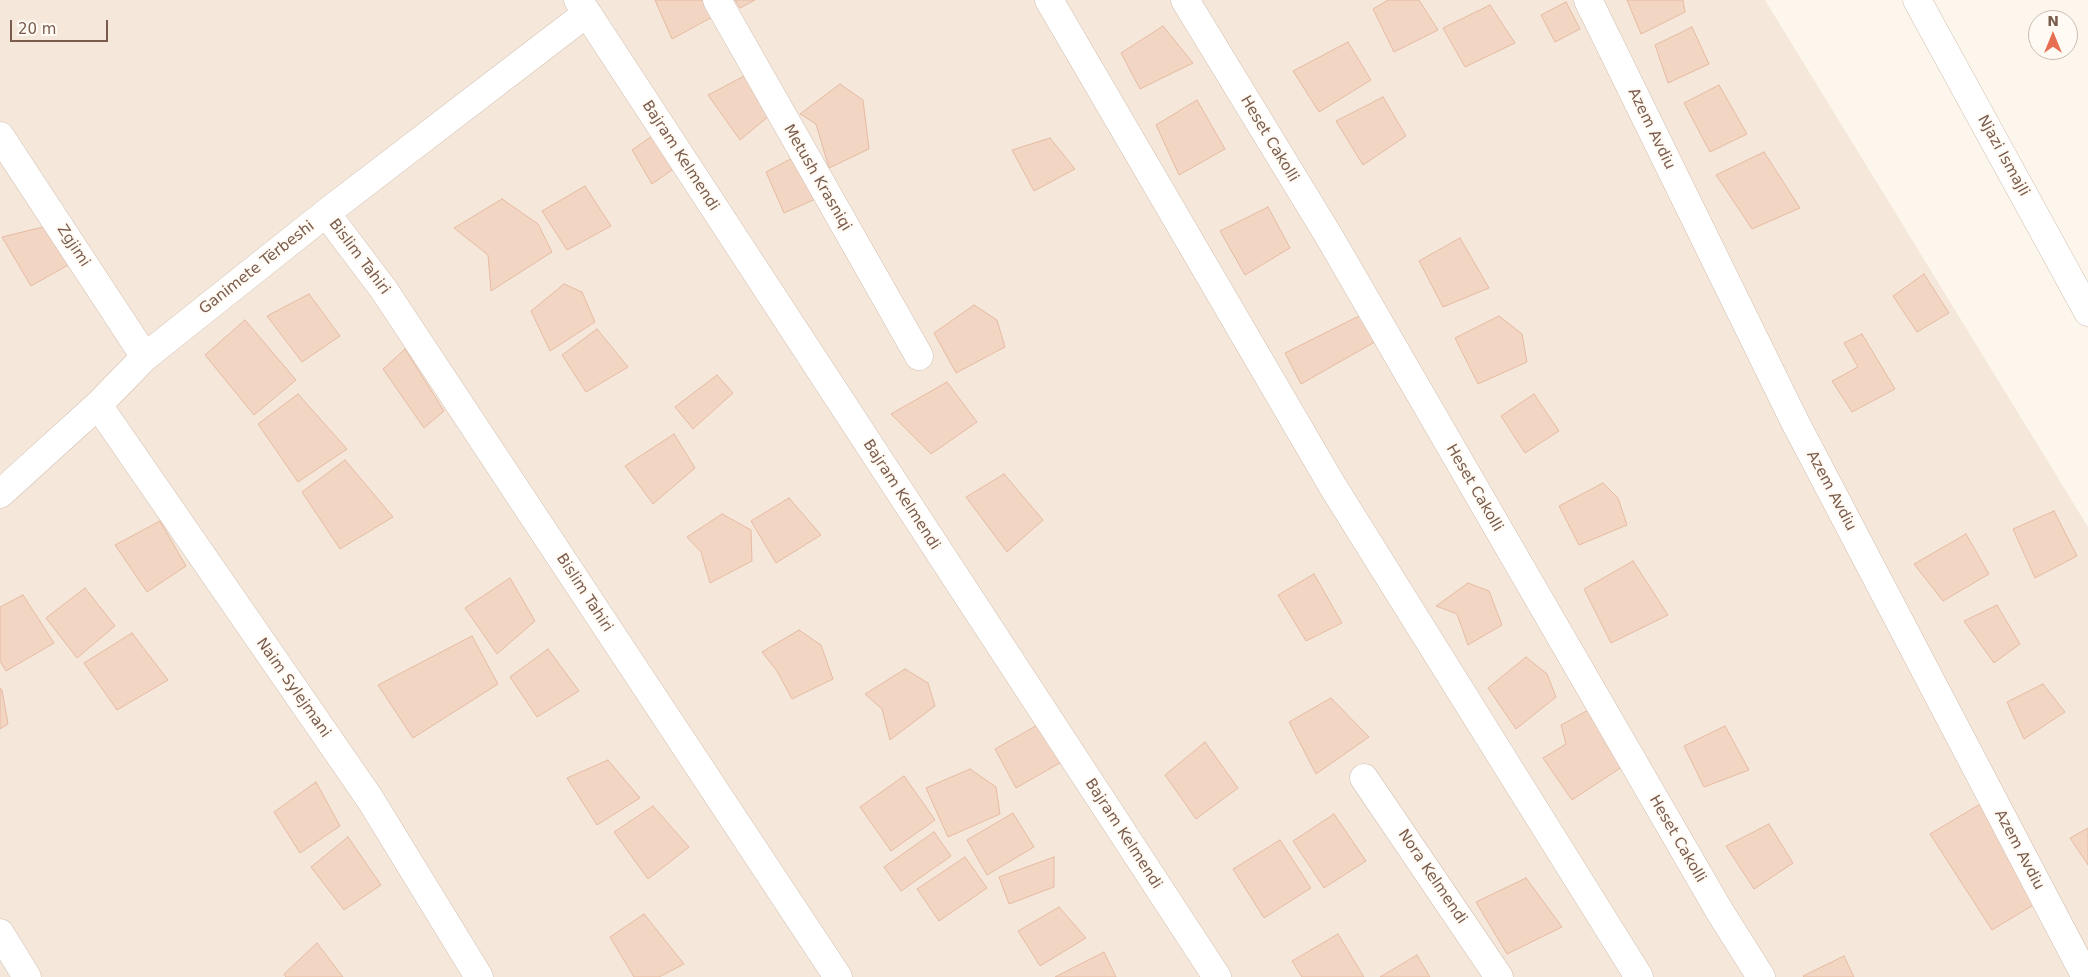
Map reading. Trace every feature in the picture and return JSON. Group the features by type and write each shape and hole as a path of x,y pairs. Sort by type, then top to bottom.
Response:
{"street":[{"name":"Metush Krasniqi","path":"717,0 919,356"},
{"path":"1050,0 1332,485 1639,977"},
{"name":"Heset Cakolli","path":"1185,0 1330,238 1720,912 1762,977"},
{"name":"Azem Avdiu","path":"1588,0 1795,422 2086,977"},
{"name":"Njazi Ismajli","path":"1917,0 2088,312"},
{"name":"Ganimete Tërbeshi","path":"0,494 98,405 145,357 582,6"},
{"name":"Bajram Kelmendi","path":"582,6 1217,977"},
{"name":"Zgjimi","path":"0,136 145,357"},
{"name":"Bislim Tahiri","path":"326,213 384,290 838,977"},
{"name":"Naim Sylejmani","path":"98,405 370,799 479,977"},
{"name":"Nora Kelmendi","path":"1364,778 1499,977"},
{"path":"0,933 27,977"}],"shaded area":[{"path":"0,0 1765,0 2088,527 2088,977 0,977"}],"building":[{"path":"655,0 706,0 716,15 672,39"},
{"path":"735,0 755,0 740,8"},
{"path":"1388,0 1419,0 1438,30 1394,52 1373,9"},
{"path":"1627,0 1683,0 1685,12 1641,34"},
{"path":"1566,2 1580,29 1555,42 1541,15"},
{"path":"1490,5 1515,43 1465,67 1443,28"},
{"path":"1163,26 1193,63 1140,89 1121,53"},
{"path":"1692,27 1709,64 1668,83 1655,45"},
{"path":"1348,42 1371,80 1319,112 1293,71"},
{"path":"750,73 775,111 740,140 708,95"},
{"path":"840,84 863,100 869,149 829,168 816,124 800,114"},
{"path":"1719,85 1747,134 1710,152 1684,103"},
{"path":"1383,97 1406,136 1363,165 1336,121"},
{"path":"1197,100 1225,149 1179,175 1156,125"},
{"path":"652,136 679,165 652,184 632,150"},
{"path":"1050,138 1075,169 1034,191 1012,150"},
{"path":"1764,152 1800,208 1752,229 1716,175"},
{"path":"798,155 820,197 784,213 766,172"},
{"path":"585,186 611,226 567,250 542,211"},
{"path":"502,199 538,224 552,252 491,291 488,255 454,228"},
{"path":"1268,207 1290,248 1245,275 1220,231"},
{"path":"47,226 70,264 31,286 2,237"},
{"path":"1460,238 1489,288 1443,307 1419,261"},
{"path":"1924,274 1949,313 1917,332 1893,296"},
{"path":"564,284 582,292 595,322 550,351 531,311"},
{"path":"309,294 340,336 302,362 267,316"},
{"path":"974,305 997,320 1005,347 956,373 934,333"},
{"path":"1363,314 1380,339 1301,384 1285,353"},
{"path":"1499,316 1522,334 1527,362 1478,384 1455,338"},
{"path":"245,320 296,380 254,415 205,355"},
{"path":"597,329 628,367 586,392 562,355"},
{"path":"1862,334 1895,389 1852,412 1832,381 1858,367 1844,343"},
{"path":"405,349 444,411 424,428 383,369"},
{"path":"717,375 733,393 693,429 675,407"},
{"path":"947,382 977,422 931,454 891,414"},
{"path":"298,394 347,449 298,482 258,424"},
{"path":"1534,394 1559,431 1525,453 1501,416"},
{"path":"674,434 695,468 653,504 625,466"},
{"path":"345,460 393,517 340,549 302,492"},
{"path":"1004,474 1043,520 1007,552 966,497"},
{"path":"1603,483 1618,498 1627,525 1579,545 1559,506"},
{"path":"789,498 821,535 776,563 751,521"},
{"path":"2054,511 2077,556 2035,578 2013,529"},
{"path":"722,514 751,530 752,561 710,583 701,552 687,537"},
{"path":"160,521 186,566 147,592 115,545"},
{"path":"1966,534 1989,574 1943,601 1914,564"},
{"path":"1633,561 1668,615 1611,643 1584,589"},
{"path":"1314,574 1342,623 1306,641 1278,595"},
{"path":"510,578 535,621 497,654 465,608"},
{"path":"1468,583 1489,591 1502,625 1468,645 1457,614 1436,606"},
{"path":"85,588 115,626 77,658 46,618"},
{"path":"23,595 54,643 6,671 0,661 0,607"},
{"path":"1997,605 2020,644 1994,663 1964,621"},
{"path":"799,630 821,645 833,679 792,699 777,671 762,652"},
{"path":"132,633 168,680 117,710 84,663"},
{"path":"472,636 498,684 413,738 378,685"},
{"path":"548,649 579,691 537,717 510,677"},
{"path":"1526,657 1547,674 1556,697 1516,729 1488,688"},
{"path":"905,669 928,683 935,706 890,740 882,709 865,694"},
{"path":"2043,684 2065,712 2024,739 2007,702"},
{"path":"0,688 2,690 8,724 0,729"},
{"path":"1331,698 1369,737 1316,774 1289,722"},
{"path":"1592,708 1628,763 1572,800 1543,758 1566,744 1561,725"},
{"path":"1043,722 1065,760 1016,788 995,749"},
{"path":"1725,726 1749,770 1704,787 1684,746"},
{"path":"1205,742 1238,788 1196,819 1165,775"},
{"path":"608,760 640,798 597,825 567,778"},
{"path":"970,769 996,787 1000,814 948,837 926,788"},
{"path":"904,776 935,820 891,851 860,807"},
{"path":"316,782 340,826 300,853 274,812"},
{"path":"1982,803 2040,901 1992,930 1930,834"},
{"path":"653,806 689,847 648,879 614,832"},
{"path":"1013,813 1034,847 987,875 967,840"},
{"path":"1334,814 1366,861 1324,888 1293,841"},
{"path":"1769,824 1793,863 1754,889 1726,846"},
{"path":"2088,828 2088,865 2070,838"},
{"path":"934,832 951,856 901,891 884,867"},
{"path":"348,837 381,885 344,910 311,867"},
{"path":"1280,840 1311,888 1264,918 1233,869"},
{"path":"965,857 987,888 939,921 917,889"},
{"path":"1054,857 1054,887 1009,904 999,877"},
{"path":"1526,878 1562,927 1507,954 1476,902"},
{"path":"1059,907 1086,938 1040,966 1018,931"},
{"path":"644,914 684,964 659,977 634,977 610,937"},
{"path":"1338,934 1364,977 1302,977 1292,961"},
{"path":"317,943 343,977 286,977 284,974"},
{"path":"1104,952 1116,977 1055,977"},
{"path":"1417,955 1430,977 1380,977"},
{"path":"1844,956 1854,977 1803,976"}]}
